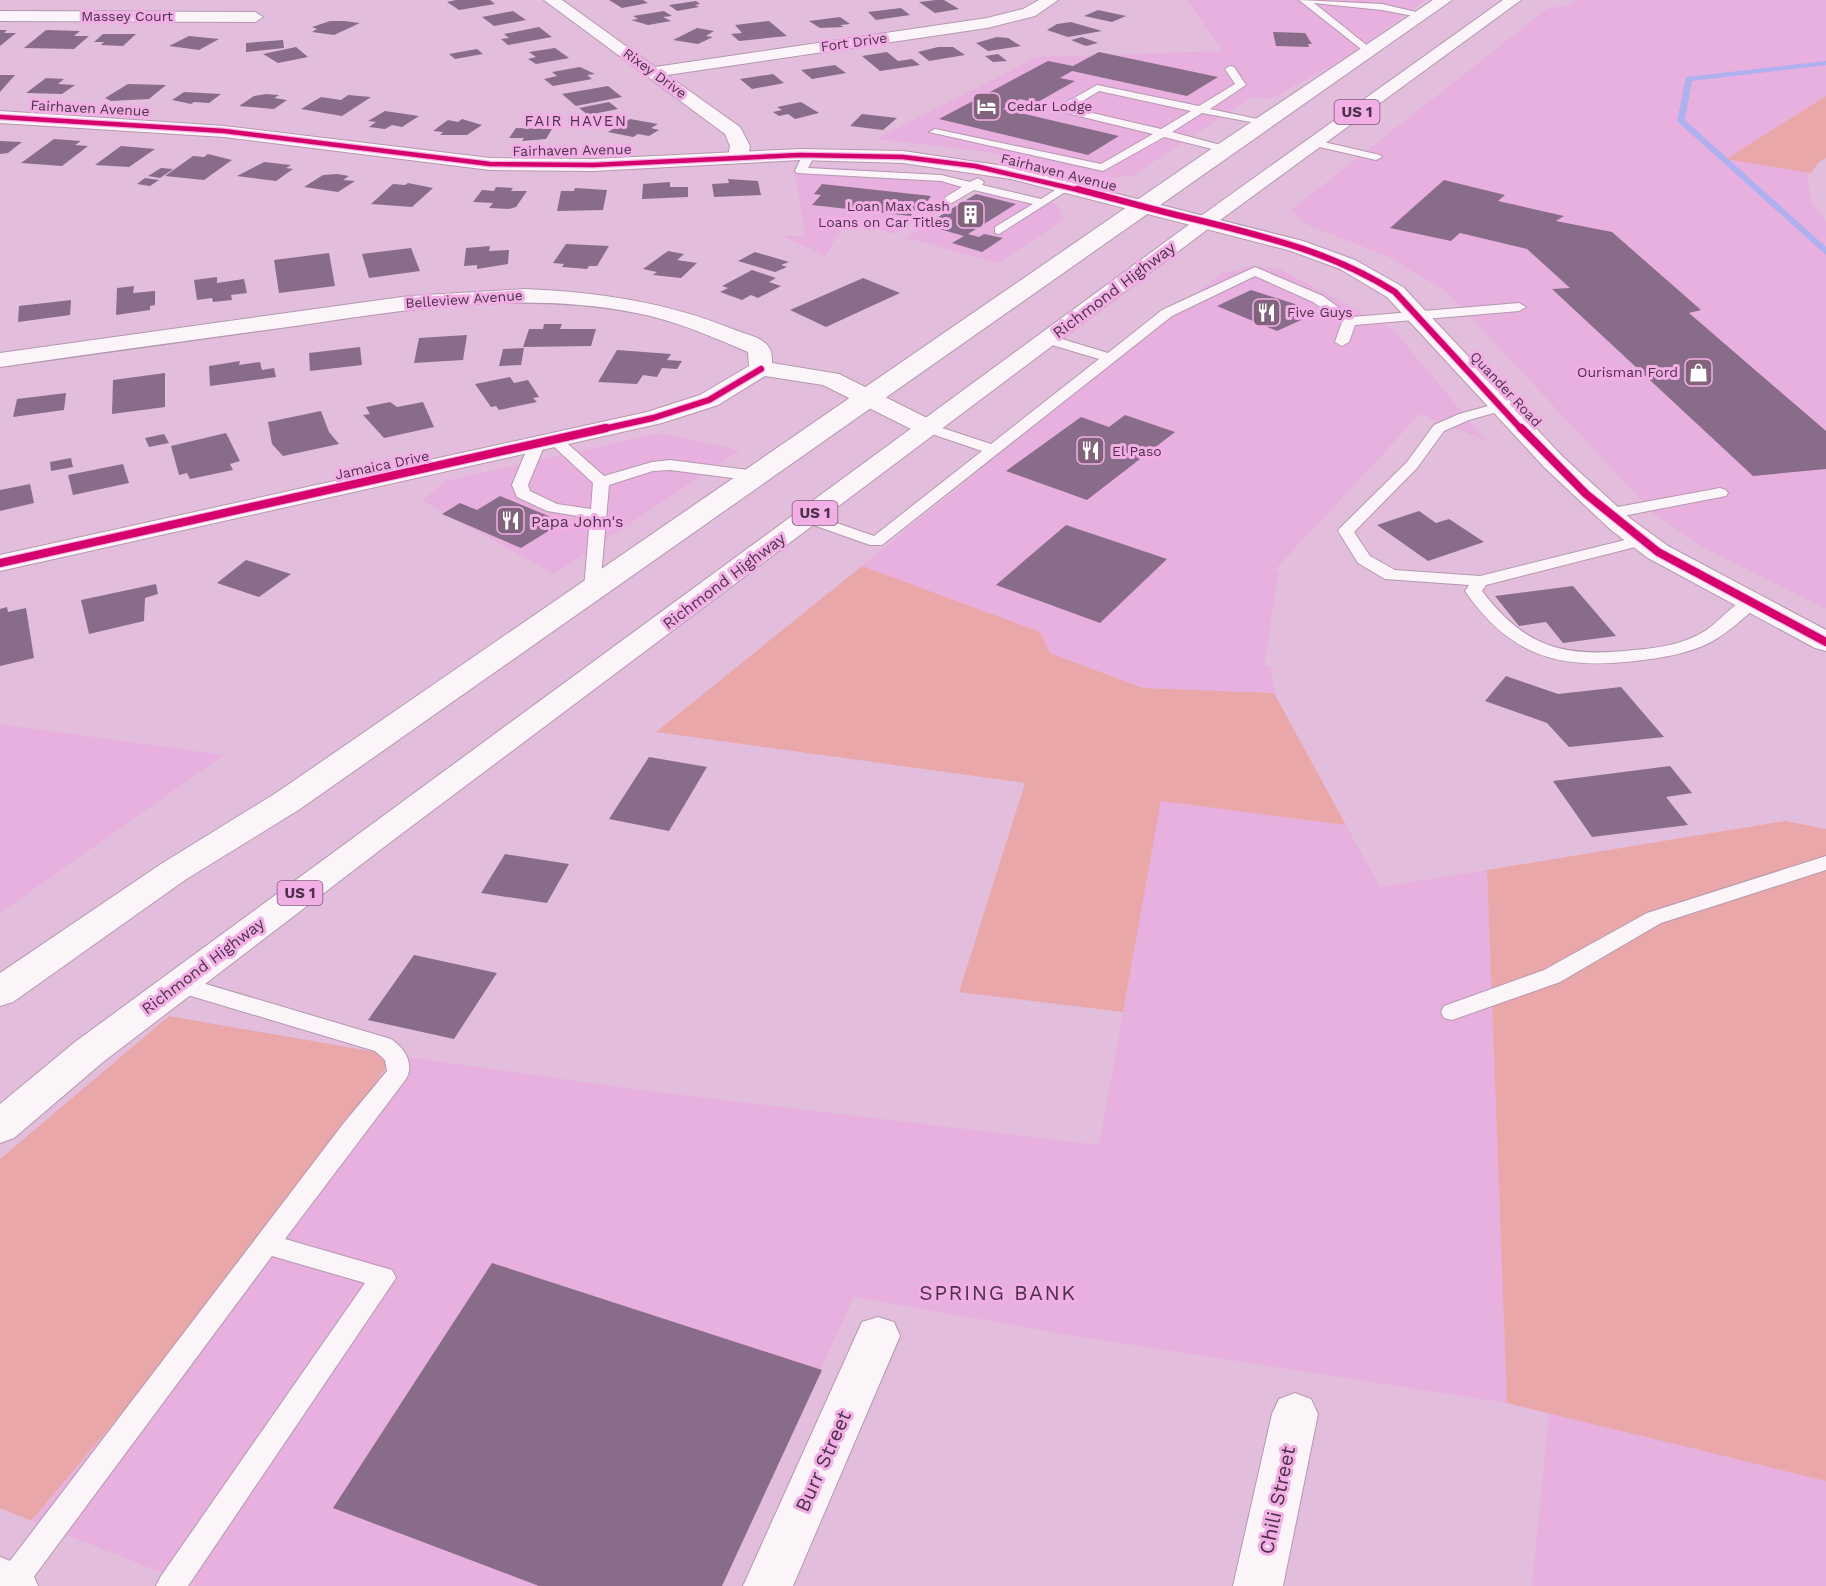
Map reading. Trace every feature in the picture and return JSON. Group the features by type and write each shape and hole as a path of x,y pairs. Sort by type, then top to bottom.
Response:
{"main road":[{"name":"Rixey Drive","path":"552,0 733,131 740,146 738,157"},
{"name":"Fort Drive","path":"654,72 987,23 1029,13 1050,0"},
{"name":"US 1","path":"0,992 173,872 288,801 1224,149 1370,53 1444,0"},
{"name":"Richmond Highway","path":"0,1127 89,1052 179,984 1205,222 1513,0"},
{"name":"Massey Court","path":"0,16 255,17"},
{"name":"Fairhaven Avenue","path":"0,117 198,129 298,140 412,158 494,165 582,165 809,154 901,157 946,170 997,170 1142,207"},
{"name":"Quander Road","path":"1142,207 1292,244 1329,256 1381,282 1419,316 1566,476 1607,514 1641,541 1826,642"},
{"name":"Belleview Avenue","path":"0,360 411,302 503,294 592,297 684,316 721,330 756,348 760,351 761,369"},
{"path":"761,369 818,376 928,428"},
{"name":"Jamaica Drive","path":"0,563 653,418 695,405 761,369"},
{"name":"Burr Street","path":"768,1586 878,1336"},
{"name":"Chili Street","path":"1258,1586 1296,1414"}],"lane":[{"path":"1304,0 1370,53"},
{"path":"1311,0 1382,7 1424,15"},
{"path":"1382,7 1395,0"},
{"path":"935,132 1103,168 1203,110 1241,85 1230,69"},
{"path":"1224,149 1062,109 1097,88 1263,123"},
{"path":"1315,142 1376,157"},
{"path":"946,170 972,185 1043,203"},
{"path":"945,203 997,170"},
{"path":"999,230 1067,187"},
{"path":"808,518 876,542 1167,313 1255,271 1318,299 1349,321 1519,307"},
{"path":"1342,342 1349,321"},
{"path":"1047,339 1110,358"},
{"path":"1503,406 1439,428 1412,465 1346,531 1364,559 1390,574 1480,581 1641,541"},
{"path":"928,428 992,450"},
{"path":"599,515 553,508 523,494 520,485 546,442 601,482"},
{"path":"601,482 652,467 670,465 756,476"},
{"path":"592,589 601,482"},
{"path":"1607,514 1720,493"},
{"path":"1480,581 1473,591 1491,616 1516,638 1545,652 1580,660 1619,658 1671,651 1711,635 1752,603"},
{"path":"1452,1012 1552,976 1654,918 1826,863"},
{"path":"8,1584 351,1131 398,1073 399,1061 395,1053 382,1045 179,984"},
{"path":"171,1586 383,1278 267,1244"}],"shaded area":[{"path":"1187,0 1426,0 1347,57 1270,99 1252,97 1132,176 1103,178 980,151 876,139 1037,57 1223,51"},
{"path":"1576,0 1826,0 1826,96 1726,159 1807,170 1811,202 1826,221 1826,609 1704,548 1655,515 1447,292 1389,257 1305,224 1291,210 1547,9 1571,4"},
{"path":"1826,96 1826,158 1819,162 1811,173 1726,159"},
{"path":"794,166 889,170 976,185 895,234 847,220 825,256 783,236 805,236"},
{"path":"989,188 1057,204 1064,220 999,263 906,238"},
{"path":"1248,266 1278,268 1394,330 1486,441 1420,414 1275,570 1279,572 1264,665 1271,667 1274,693 1143,688 1050,653 1039,632 862,566 1224,271 1232,272"},
{"path":"660,433 740,450 554,574 422,501 445,481"},
{"path":"862,566 1040,632 1050,653 1143,688 1274,693 1346,825 1161,801 1123,1012 959,992 1025,783 656,732"},
{"path":"0,724 224,755 0,913"},
{"path":"1161,801 1346,825 1380,887 1487,870 1507,1403 1068,1335 854,1297 720,1586 195,1586 32,1521 303,1199 393,1055 640,1090 1099,1145"},
{"path":"1785,821 1826,829 1826,1481 1507,1403 1487,870"},
{"path":"169,1016 393,1055 303,1199 31,1521 0,1508 0,1159"},
{"path":"1549,1413 1826,1481 1826,1586 1532,1586"}],"building":[{"path":"490,0 495,4 459,10 447,2"},
{"path":"609,0 643,0 648,3 622,8"},
{"path":"944,0 959,9 935,13 919,2"},
{"path":"696,1 700,4 695,5 699,7 677,11 669,5"},
{"path":"901,8 910,15 876,20 868,12"},
{"path":"1098,10 1126,16 1112,22 1084,16"},
{"path":"513,11 526,20 494,26 482,17"},
{"path":"664,11 672,16 663,17 671,21 648,25 631,20 638,19 633,16"},
{"path":"840,17 850,24 840,25 844,27 820,28 809,21"},
{"path":"330,21 360,23 334,35 312,32 317,29 312,27"},
{"path":"769,21 787,36 739,41 731,34 742,33 735,25"},
{"path":"1071,22 1102,31 1068,37 1047,30 1057,24"},
{"path":"539,27 552,37 508,45 501,39 509,38 504,34"},
{"path":"697,28 714,31 706,36 713,37 698,44 673,40"},
{"path":"0,30 7,30 4,33 16,33 0,46"},
{"path":"46,30 80,31 74,36 89,36 74,49 24,48"},
{"path":"1273,32 1305,33 1312,44 1308,44 1309,47 1276,46"},
{"path":"103,34 136,34 123,46 101,45 104,42 94,42"},
{"path":"189,36 219,39 199,50 169,46"},
{"path":"997,37 1008,38 1021,46 988,51 976,43"},
{"path":"1082,37 1098,43 1086,46 1071,40"},
{"path":"283,40 284,48 246,52 246,43"},
{"path":"296,47 308,57 278,63 263,54"},
{"path":"938,47 953,47 965,55 929,61 918,52"},
{"path":"555,48 569,58 536,64 528,59 536,57 529,52"},
{"path":"477,49 483,54 455,59 449,54"},
{"path":"887,52 898,61 912,59 920,65 880,71 862,56"},
{"name":"Cedar Lodge","path":"1099,52 1218,77 1187,96 1072,71 1060,78 1075,81 1036,103 1020,99 1003,109 1119,136 1088,155 939,119 1048,61 1073,66"},
{"path":"998,54 1007,61 993,62 985,56"},
{"path":"835,65 846,73 812,79 801,70"},
{"path":"580,67 595,74 587,75 592,79 553,86 544,79 557,76 552,72"},
{"path":"773,74 784,83 752,89 740,79"},
{"path":"0,75 15,75 0,92"},
{"path":"46,78 64,79 58,84 75,85 62,94 26,93"},
{"path":"128,84 166,85 149,99 111,101 105,98"},
{"path":"608,86 622,97 576,106 562,94"},
{"path":"184,92 221,94 209,103 194,102 191,104 172,100"},
{"path":"279,95 274,98 287,100 274,109 239,106 254,96"},
{"path":"348,95 371,97 342,116 301,109 321,97 341,100"},
{"path":"609,102 618,109 588,115 579,108"},
{"path":"801,102 819,113 795,119 788,114 779,116 773,112 782,110 777,107"},
{"path":"385,111 419,116 402,127 392,125 385,129 369,127 376,122 368,121"},
{"path":"862,114 897,118 883,130 850,126"},
{"path":"462,119 482,125 467,135 440,135 443,132 433,131 448,120 458,122"},
{"path":"630,119 658,124 651,128 659,130 649,136 638,134 633,137 608,132"},
{"path":"516,128 552,129 546,139 522,141 524,138 509,138"},
{"path":"54,139 81,141 75,145 88,146 62,166 21,163"},
{"path":"0,141 22,142 8,153 0,154"},
{"path":"121,146 155,149 129,167 95,165"},
{"path":"208,154 232,160 204,180 165,176 193,156 204,157"},
{"path":"264,162 291,165 286,168 293,169 276,181 237,176"},
{"path":"161,168 173,169 160,178 148,176"},
{"path":"323,175 349,176 343,180 355,181 338,192 304,187"},
{"path":"145,178 159,180 150,186 137,184"},
{"path":"728,179 758,181 761,195 714,197 712,184 729,183"},
{"name":"Ourisman Ford","path":"1444,180 1505,195 1498,201 1564,216 1556,221 1612,232 1701,310 1689,313 1826,431 1826,469 1753,476 1552,289 1570,288 1527,249 1460,233 1451,241 1390,228"},
{"path":"670,182 670,187 688,187 688,197 642,199 643,184"},
{"path":"408,183 433,188 412,207 371,204 393,184"},
{"path":"822,184 931,196 924,206 918,205 911,216 812,205 821,195 814,194"},
{"path":"496,187 513,188 511,191 527,191 516,207 509,209 489,208 493,203 473,202 482,190 494,191"},
{"path":"575,188 607,190 603,210 557,211 561,191 574,191"},
{"name":"Loan Max Cash Loans on Car Titles","path":"976,194 1016,204 968,234 979,237 984,234 1003,238 982,252 952,243 964,236 925,225"},
{"path":"566,244 609,246 597,266 589,266 587,269 562,267 564,264 553,263"},
{"path":"490,246 489,251 509,250 508,264 477,269 477,265 464,266 466,248"},
{"path":"411,248 420,271 369,278 362,254"},
{"path":"668,251 684,254 677,260 697,263 681,278 653,275 657,272 643,269"},
{"path":"755,252 789,262 781,265 787,267 775,272 738,261"},
{"path":"329,253 335,286 279,293 274,260"},
{"path":"752,270 776,278 769,282 781,286 758,298 751,295 742,300 720,292 728,288 722,286"},
{"path":"217,277 217,283 244,279 247,293 231,295 232,300 213,302 212,298 197,300 194,280"},
{"path":"863,278 900,293 826,327 790,310"},
{"path":"134,286 133,293 155,291 155,305 150,306 150,310 116,315 117,288"},
{"name":"Five Guys","path":"1251,290 1298,305 1291,308 1310,316 1277,331 1217,306"},
{"path":"71,300 70,315 18,322 19,306"},
{"path":"544,324 562,324 560,329 596,329 591,346 523,347 529,329 543,329"},
{"path":"467,335 463,360 414,363 419,338"},
{"path":"360,347 362,365 310,371 309,353"},
{"path":"524,348 521,365 499,366 503,349"},
{"path":"617,350 671,354 667,360 682,361 677,369 662,368 657,377 643,375 637,384 598,382"},
{"path":"240,361 239,365 260,362 262,370 274,368 276,377 210,386 209,366"},
{"path":"165,373 165,407 112,414 113,380"},
{"path":"510,377 514,383 528,380 539,397 533,398 537,402 499,410 496,406 491,407 475,384"},
{"path":"66,393 64,410 13,417 17,399"},
{"path":"390,402 397,407 423,402 434,427 384,438 363,415 370,414 366,407"},
{"path":"321,411 329,432 339,444 283,456 272,444 268,422"},
{"name":"El Paso","path":"1125,415 1175,432 1087,500 1006,471 1081,417 1109,427"},
{"path":"226,433 240,461 230,464 233,470 190,479 187,473 179,475 171,446"},
{"path":"164,434 169,443 149,447 145,438"},
{"path":"71,458 73,467 51,471 50,462"},
{"path":"123,464 129,483 73,495 68,475"},
{"path":"30,484 34,503 0,511 0,490"},
{"path":"500,496 563,522 521,548 442,514 460,503 477,510"},
{"path":"1419,511 1436,523 1449,519 1484,542 1428,561 1377,525"},
{"path":"1066,525 1167,559 1100,623 996,585"},
{"path":"246,560 291,574 259,597 217,583"},
{"path":"156,584 158,594 145,598 144,621 89,634 81,600"},
{"path":"1573,586 1616,636 1563,643 1546,622 1519,626 1495,596"},
{"path":"7,607 8,612 26,608 34,658 0,666 0,609"},
{"path":"1506,676 1558,694 1621,687 1664,737 1569,747 1547,723 1485,701"},
{"path":"649,757 707,767 669,831 609,819"},
{"path":"1670,766 1692,793 1666,797 1688,825 1592,837 1553,781"},
{"path":"505,854 569,864 547,903 481,893"},
{"path":"414,955 497,973 454,1039 368,1020"},
{"path":"492,1263 822,1370 722,1586 539,1586 333,1508"}],"waterway":[{"path":"1826,63 1689,79 1681,121 1826,252"}],"cycle path":[{"path":"0,117 224,131 418,157 490,164 593,165 800,155 903,157 1011,173 1296,245 1347,264 1395,292 1553,462 1586,494 1658,552 1826,642"},
{"path":"0,563 653,418 709,400 761,369"}],"place":[{"name":"Cedar Lodge","path":"986,106"},
{"name":"Loan Max Cash Loans on Car Titles","path":"971,214"},
{"name":"Five Guys","path":"1266,312"},
{"name":"Ourisman Ford","path":"1699,372"},
{"name":"El Paso","path":"1091,451"},
{"name":"Papa John's","path":"510,521"}],"district":[{"name":"FAIR HAVEN","path":"576,121"},
{"name":"SPRING BANK","path":"998,1292"}]}
